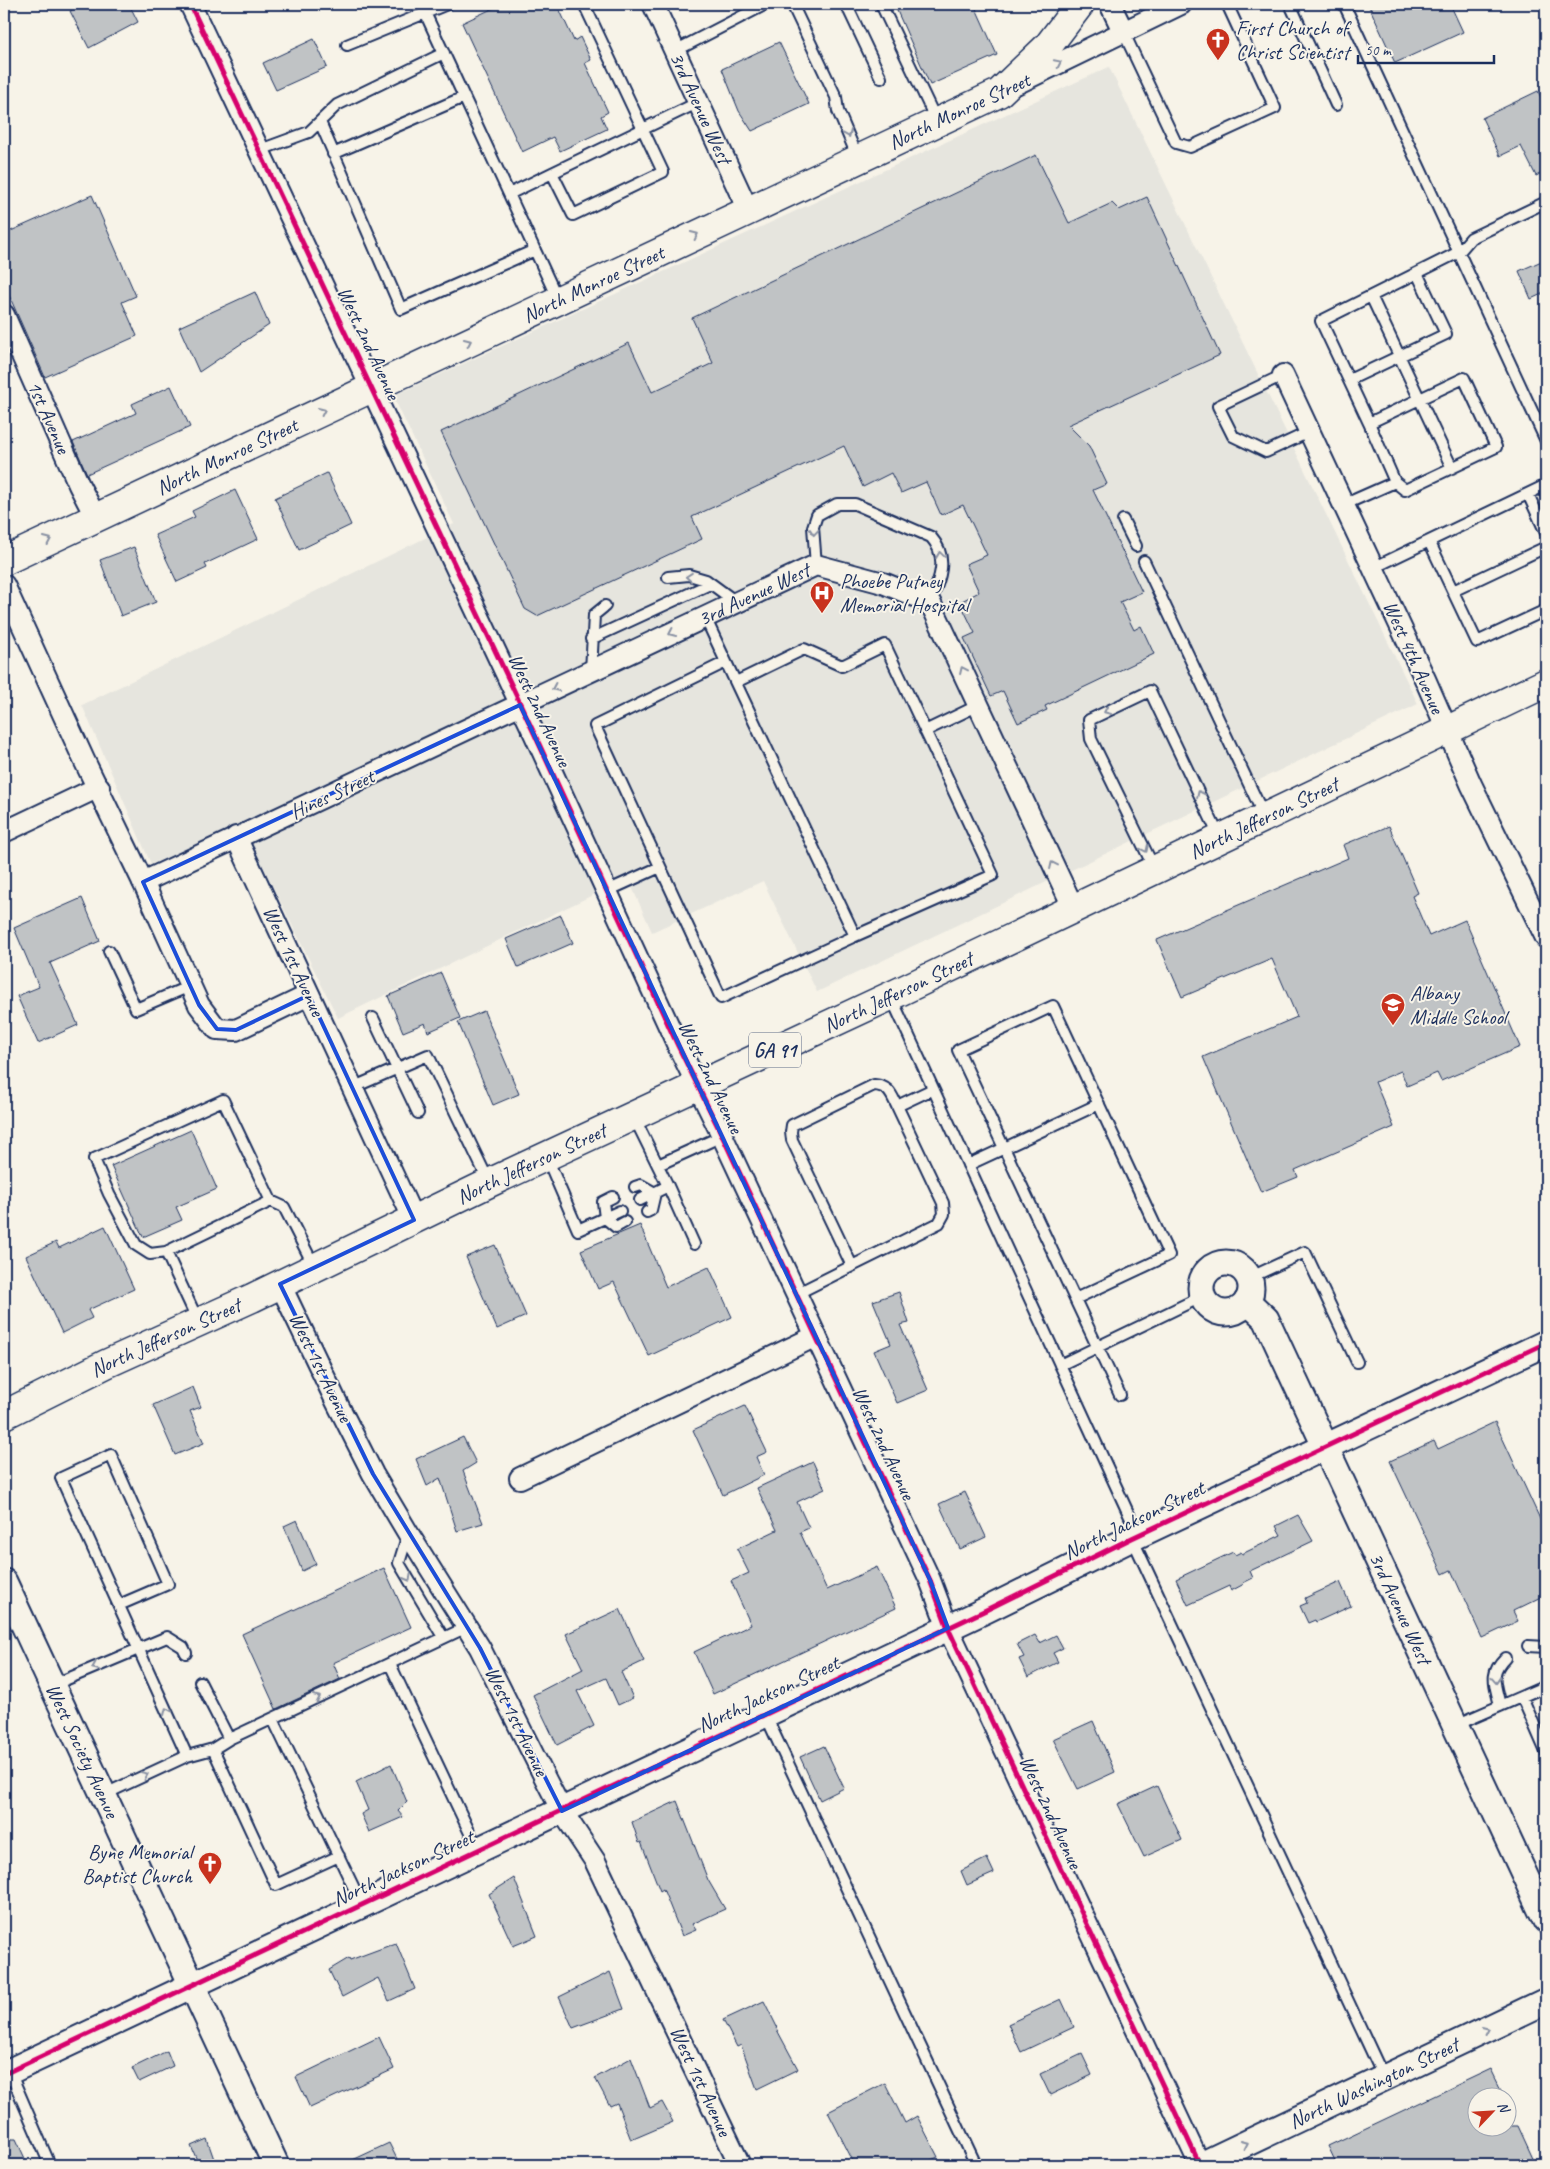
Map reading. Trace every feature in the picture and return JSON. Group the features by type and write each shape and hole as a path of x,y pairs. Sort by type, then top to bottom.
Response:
{"main road":[{"path":"999,93 1048,46 1080,4"},
{"name":"North Monroe Street","path":"4,561 999,93"},
{"name":"North Jefferson Street","path":"4,1415 106,1364 280,1284 489,1183 634,1117 1074,909 1546,683"}],"street":[{"name":"West 2nd Avenue","path":"190,4 816,1336 930,1580 948,1628 1200,2165"},
{"name":"3rd Avenue West","path":"653,4 748,210"},
{"path":"1110,4 1123,31"},
{"name":"North Monroe Street","path":"999,93 1180,4"},
{"name":"1st Avenue","path":"4,315 79,485 96,518"},
{"name":"West 4th Avenue","path":"1283,375 1447,730 1546,938"},
{"name":"3rd Avenue West","path":"520,704 816,565 883,584 930,602"},
{"path":"4,585 199,1006 217,1029 236,1030 309,995"},
{"path":"930,602 1074,909"},
{"name":"Hines Street","path":"143,882 520,704"},
{"path":"4,832 99,788"},
{"name":"West 1st Avenue","path":"236,838 414,1220"},
{"path":"1221,1263 1230,1263 1245,1271 1248,1290 1235,1311 1220,1312 1207,1303 1203,1296 1203,1279 1207,1272 1221,1263"},
{"name":"West 1st Avenue","path":"280,1284 373,1474 408,1534 480,1648 562,1811 596,1861 740,2165"},
{"name":"3rd Avenue West","path":"1248,1290 1266,1319 1455,1725 1543,1908"},
{"path":"520,1478 816,1336"},
{"name":"North Jackson Street","path":"7,2073 1546,1343"},
{"name":"West Society Avenue","path":"4,1582 276,2165"},
{"name":"North Washington Street","path":"1200,2165 1546,2001"}],"lane":[{"path":"421,4 558,300"},
{"path":"346,44 447,4"},
{"path":"552,173 573,216 664,172 584,4"},
{"path":"675,50 766,4"},
{"path":"792,4 836,97 838,111 858,158"},
{"path":"846,4 881,78"},
{"path":"881,4 936,122"},
{"path":"1123,31 1176,143 1190,147 1275,108 1228,4"},
{"path":"1290,4 1336,105"},
{"path":"1344,4 1546,441"},
{"path":"260,150 309,132 337,105 444,53"},
{"path":"334,154 464,97"},
{"path":"509,194 699,102"},
{"path":"320,122 401,309 535,250"},
{"path":"1369,423 1464,378 1496,447 1405,490 1395,482 1321,321 1459,252 1471,238 1546,202"},
{"path":"1349,380 1446,334 1417,273"},
{"path":"1371,296 1452,468"},
{"path":"1283,375 1218,406 1233,436 1266,452 1309,432"},
{"path":"1343,505 1395,482"},
{"path":"1373,568 1546,485"},
{"path":"1528,494 1546,533"},
{"path":"816,565 813,527 817,515 837,504 855,504 931,537 939,546 942,560 940,576 930,602"},
{"path":"1123,520 1136,546"},
{"path":"1429,541 1478,642 1546,610"},
{"path":"1454,591 1546,547"},
{"path":"1144,561 1264,817"},
{"path":"668,577 690,575 710,584 736,602"},
{"path":"591,639 710,584"},
{"path":"591,671 591,639 594,615 605,606"},
{"path":"705,617 855,936"},
{"path":"726,662 595,726 721,998 993,875 885,645 842,666 804,649 736,682"},
{"path":"1155,870 1091,739 1089,720 1150,691 1220,838"},
{"path":"925,731 979,705"},
{"path":"607,891 660,867"},
{"path":"109,951 136,1009 190,986"},
{"path":"890,996 1131,1519 1132,1538 1384,2078"},
{"path":"1074,1298 1169,1255 1053,1006 958,1050 1004,1149 1097,1347 1120,1395"},
{"path":"373,1018 418,1113"},
{"path":"352,1088 428,1055 489,1183"},
{"path":"796,1294 939,1223 944,1214 943,1203 890,1090 883,1086 874,1085 792,1125 792,1140 852,1266"},
{"path":"897,1106 933,1088"},
{"path":"271,1201 166,1252 150,1254 136,1245 109,1194 94,1159 224,1100 271,1201 284,1207 315,1267"},
{"path":"968,1165 1099,1104"},
{"path":"634,1117 694,1244"},
{"path":"658,1165 722,1136"},
{"path":"546,1157 578,1230 620,1211"},
{"path":"635,1187 641,1185 655,1193"},
{"path":"640,1200 668,1186"},
{"path":"647,1212 651,1210 655,1193"},
{"path":"613,1197 603,1202 605,1218 616,1227 625,1222"},
{"path":"166,1252 199,1322"},
{"path":"1248,1290 1305,1252 1357,1362"},
{"path":"1060,1365 1203,1296"},
{"path":"120,1605 168,1584 111,1455 61,1478 187,1756"},
{"path":"408,1534 399,1563 443,1637"},
{"path":"103,1795 187,1756 213,1749 229,1739 467,1627"},
{"path":"52,1686 167,1637 183,1647 186,1653"},
{"path":"1528,1646 1546,1647"},
{"path":"1500,1706 1494,1679 1496,1667 1505,1658"},
{"path":"390,1664 478,1850"},
{"path":"200,1682 229,1739"},
{"path":"1455,1725 1546,1686"},
{"path":"1522,1696 1546,1752"},
{"path":"765,1713 976,2165"},
{"path":"273,1719 362,1905"},
{"path":"213,1749 276,1885 339,1856"},
{"path":"7,2073 50,2165"}],"highlighted area":[{"path":"520,705 930,1580 948,1628 562,1811 480,1648 373,1474 280,1284 414,1220 309,995 236,1030 217,1029 199,1005 143,882"}],"shaded area":[{"name":"Phoebe Putney Memorial Hospital","path":"1109,67 1418,704 817,992 763,881 652,932 628,878 338,1018 243,826 151,864 82,705 454,524 393,396"}],"building":[{"path":"84,4 129,4 138,22 89,48 70,11"},
{"path":"502,4 557,4 574,41 580,37 591,60 585,63 608,112 601,116 607,129 560,151 553,137 522,152 462,23"},
{"path":"894,4 974,4 997,55 930,85"},
{"path":"1368,4 1450,4 1463,32 1395,63"},
{"path":"314,39 327,67 276,90 263,63"},
{"path":"779,42 809,104 752,131 739,111 722,69"},
{"path":"1538,91 1546,108 1546,171 1536,176 1521,146 1500,156 1482,118"},
{"name":"Phoebe Putney Memorial Hospital","path":"1036,155 1069,223 1112,203 1119,210 1147,197 1220,355 1068,425 1089,446 1107,484 1093,490 1142,592 1120,602 1134,630 1141,626 1154,654 1045,706 1047,710 1018,723 1003,691 991,696 964,638 975,633 960,602 979,592 966,564 987,555 963,505 941,515 926,482 901,493 891,473 863,487 844,446 692,517 702,539 537,616 525,609 441,432 629,343 652,392 713,363 692,318"},
{"path":"92,195 136,296 122,302 137,336 45,377 4,284 4,234"},
{"path":"1546,259 1546,292 1531,299 1519,271"},
{"path":"255,292 269,325 199,372 179,327"},
{"path":"171,386 190,427 87,474 73,442 136,413 132,404"},
{"path":"327,473 351,525 299,550 275,498"},
{"path":"235,490 258,539 205,564 207,568 177,582 155,535 195,517 192,511"},
{"path":"134,547 156,602 121,616 100,560"},
{"name":"Albany Middle School","path":"1389,826 1418,893 1412,896 1429,936 1465,920 1520,1047 1441,1081 1437,1073 1407,1086 1401,1071 1375,1082 1394,1127 1295,1170 1298,1177 1261,1192 1203,1057 1297,1017 1272,959 1182,997 1157,940 1348,858 1343,845"},
{"path":"82,898 100,941 50,963 78,1025 38,1043 17,996 39,987 14,928"},
{"path":"561,915 573,943 518,967 506,939"},
{"path":"441,973 460,1018 428,1032 425,1023 403,1032 388,996"},
{"path":"484,1011 519,1094 493,1105 458,1022"},
{"path":"191,1130 217,1189 176,1207 182,1220 143,1237 111,1166"},
{"path":"640,1225 666,1287 709,1267 732,1317 649,1356 614,1282 598,1289 581,1250"},
{"path":"105,1226 134,1289 88,1310 92,1318 62,1333 26,1256 56,1242 59,1248"},
{"path":"495,1245 526,1316 497,1329 466,1257"},
{"path":"899,1292 909,1323 900,1325 928,1390 897,1403 874,1351 891,1344 873,1301"},
{"path":"193,1387 201,1407 190,1411 204,1443 175,1455 153,1405"},
{"path":"745,1406 767,1452 756,1457 764,1475 723,1495 693,1430"},
{"path":"1495,1422 1546,1532 1546,1595 1513,1611 1518,1621 1482,1638 1451,1570 1443,1574 1390,1461 1434,1441 1438,1449"},
{"path":"463,1437 476,1463 463,1471 483,1523 457,1531 440,1478 427,1486 416,1459"},
{"path":"813,1462 825,1489 797,1502 809,1528 800,1532 827,1590 877,1567 896,1608 713,1694 694,1652 751,1625 731,1581 749,1573 737,1549 777,1530 757,1488"},
{"path":"965,1492 986,1537 960,1549 939,1504"},
{"path":"1298,1515 1313,1541 1250,1571 1253,1578 1231,1591 1229,1586 1188,1605 1176,1579 1233,1552 1235,1555 1241,1552 1242,1554 1281,1535 1276,1526"},
{"path":"297,1520 316,1564 302,1571 284,1526"},
{"path":"384,1568 411,1627 333,1663 340,1679 276,1709 242,1634"},
{"path":"1340,1582 1351,1606 1316,1622 1315,1620 1308,1623 1300,1606 1307,1603 1305,1598"},
{"path":"620,1609 644,1661 621,1672 633,1698 618,1705 606,1678 577,1691 594,1726 557,1745 533,1695 583,1669 566,1634"},
{"path":"1035,1635 1040,1643 1056,1635 1063,1648 1053,1653 1058,1662 1028,1677 1019,1659 1024,1657 1017,1644"},
{"path":"1093,1721 1115,1772 1078,1789 1053,1739"},
{"path":"824,1746 844,1788 820,1800 800,1757"},
{"path":"391,1764 407,1802 398,1811 403,1817 369,1832 361,1814 368,1810 356,1782"},
{"path":"1157,1786 1182,1840 1144,1857 1118,1804"},
{"path":"677,1801 708,1880 725,1909 692,1924 696,1930 682,1936 663,1889 660,1891 632,1822"},
{"path":"987,1858 994,1873 967,1885 961,1871"},
{"path":"514,1878 537,1936 513,1946 489,1894"},
{"path":"396,1943 415,1989 389,2001 378,1978 342,1997 329,1970 349,1958 350,1960"},
{"path":"610,1972 624,2009 573,2028 559,1997"},
{"path":"1061,1999 1074,2027 1021,2052 1008,2024"},
{"path":"764,2001 798,2069 757,2089 741,2045 737,2047 723,2020"},
{"path":"379,2037 394,2069 310,2108 296,2077"},
{"path":"167,2051 173,2066 139,2082 132,2068"},
{"path":"1082,2054 1092,2075 1050,2095 1040,2074"},
{"path":"631,2058 650,2108 662,2102 673,2122 631,2140 617,2103 610,2106 595,2078"},
{"path":"1491,2069 1499,2086 1468,2086 1468,2136 1518,2136 1518,2126 1536,2165 1337,2165 1328,2146"},
{"path":"885,2083 905,2123 917,2116 938,2157 931,2160 934,2165 855,2165 828,2112"},
{"path":"4,2139 16,2139 28,2165 4,2165"},
{"path":"207,2139 216,2165 199,2165 191,2146"},
{"path":"389,2143 400,2165 342,2165"}],"cycle path":[{"path":"190,4 534,733 678,1046 719,1129 930,1580 948,1628 1200,2165"},
{"path":"4,2074 1546,1343"}],"place":[{"name":"First Church of Christ Scientist","path":"1218,61"},
{"name":"Phoebe Putney Memorial Hospital","path":"822,614"},
{"name":"Albany Middle School","path":"1393,1026"},
{"name":"Byne Memorial Baptist Church","path":"210,1885"}]}
